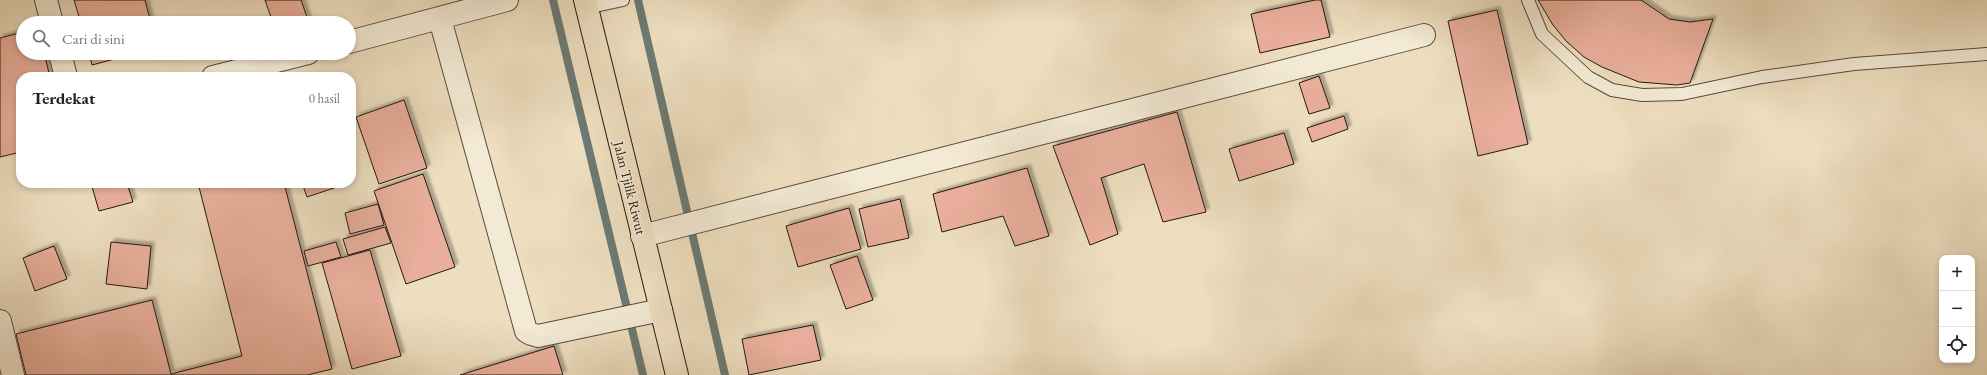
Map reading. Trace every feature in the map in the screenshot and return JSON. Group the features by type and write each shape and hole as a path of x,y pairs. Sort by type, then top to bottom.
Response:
{"highway":[{"name":"Jalan Tjilik Riwut","path":"585,4 677,375"}],"street":[{"path":"46,0 50,16"},
{"path":"356,40 507,0"},
{"path":"440,19 526,330 531,334 538,336 661,310"},
{"path":"642,236 1424,35"},
{"path":"62,60 65,72"},
{"path":"233,72 280,60"},
{"path":"0,321 13,375"}],"lane":[{"path":"585,4 623,0"},
{"path":"1528,0 1542,34 1588,77 1612,90 1642,95 1682,94 1762,77 1854,64 1987,54"}],"building":[{"path":"74,0 145,0 149,16 79,16"},
{"path":"265,0 301,0 307,16 271,16"},
{"path":"1321,0 1330,37 1260,53 1251,14"},
{"path":"1538,0 1641,0 1669,19 1690,22 1713,19 1690,83 1677,85 1639,82 1602,67 1584,57 1566,41 1553,25"},
{"path":"1497,10 1528,144 1478,156 1448,21"},
{"path":"16,34 16,60 46,60 49,72 16,72 16,153 0,157 0,38"},
{"path":"91,60 111,60 92,65"},
{"path":"1319,76 1330,108 1309,114 1299,83"},
{"path":"404,100 427,168 379,184 356,117"},
{"path":"1177,112 1206,212 1163,222 1144,164 1101,178 1118,234 1090,245 1053,146"},
{"path":"1344,116 1348,129 1312,142 1307,128"},
{"path":"1284,133 1294,164 1239,181 1229,149"},
{"path":"1027,168 1049,236 1015,246 1003,216 942,232 933,194"},
{"path":"423,174 455,267 406,284 374,191"},
{"path":"92,188 129,188 133,202 99,211"},
{"path":"199,188 285,188 332,369 307,375 26,375 16,334 152,300 171,374 242,356"},
{"path":"304,188 334,188 307,197"},
{"path":"900,199 909,238 868,247 859,209"},
{"path":"378,204 384,225 350,234 345,213"},
{"path":"849,208 861,249 798,267 786,226"},
{"path":"385,227 391,243 348,255 343,239"},
{"path":"111,242 151,246 147,289 106,284"},
{"path":"336,242 341,257 308,266 304,251"},
{"path":"54,246 67,279 35,291 23,258"},
{"path":"370,250 401,356 352,369 322,263"},
{"path":"857,256 873,300 846,309 830,265"},
{"path":"813,325 821,360 749,375 742,339"},
{"path":"554,346 563,375 460,375"}],"waterway":[{"path":"553,0 643,375"},
{"path":"638,0 725,375"}]}
